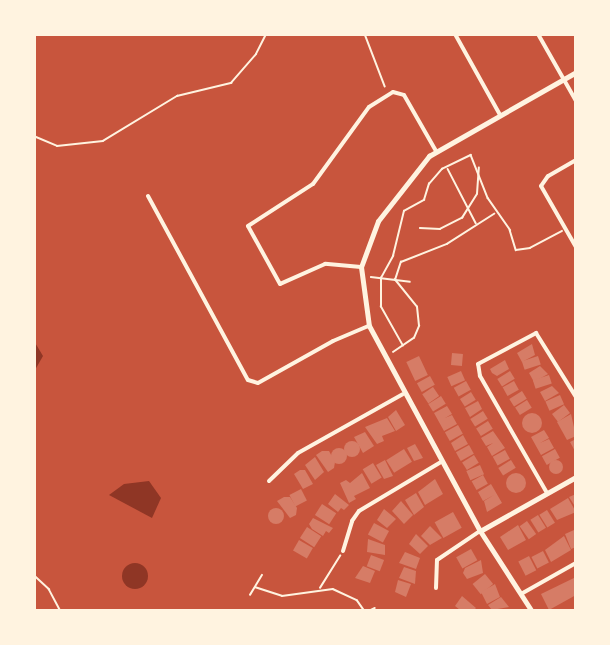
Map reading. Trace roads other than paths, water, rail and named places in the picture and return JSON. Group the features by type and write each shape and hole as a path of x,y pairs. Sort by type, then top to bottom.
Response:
{"street":[{"path":"455,34 500,115"},
{"path":"538,34 576,101"},
{"path":"531,610 480,531 403,394 369,326 361,267 378,221 436,151 576,72"},
{"path":"361,267 325,264 280,284 248,226 313,184 369,107 393,92 404,95 436,151"},
{"path":"576,160 542,182 576,247"},
{"path":"148,196 248,380 258,383 333,341 369,326"},
{"path":"547,493 480,376 478,364 536,333 576,397"},
{"path":"269,481 298,453 403,394"},
{"path":"343,550 352,521 359,511 441,462"},
{"path":"436,588 437,560 480,531 576,477"},
{"path":"521,594 576,563"}]}
